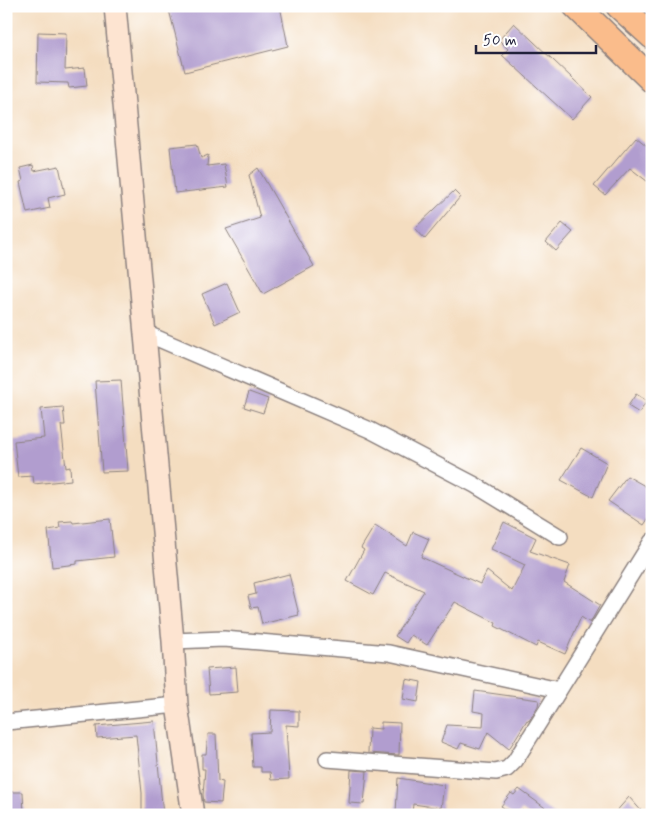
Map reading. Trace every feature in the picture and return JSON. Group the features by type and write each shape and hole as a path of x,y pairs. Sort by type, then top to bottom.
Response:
{"highway":[{"path":"576,6 652,80"},
{"path":"619,6 652,36"}],"main road":[{"path":"115,6 173,641 177,704 193,815"}],"street":[{"path":"145,333 370,430 475,485 560,537"},
{"path":"328,759 496,772 507,768 515,761 652,541"},
{"path":"173,641 224,639 389,653 559,690"},
{"path":"6,722 177,704"}],"building":[{"path":"168,6 280,6 288,46 185,72"},
{"path":"514,23 592,97 572,119 502,55 508,49 499,40"},
{"path":"38,32 66,33 65,70 85,68 87,86 69,88 68,83 37,82"},
{"path":"636,137 652,150 652,185 630,168 605,195 594,186"},
{"path":"197,144 201,158 208,155 207,166 224,164 228,187 175,193 170,147"},
{"path":"33,165 34,171 59,166 65,194 48,198 50,208 27,213 20,182 23,181 20,168"},
{"path":"258,168 314,266 263,294 226,229 260,218 249,175"},
{"path":"454,191 460,197 425,239 415,228"},
{"path":"562,223 573,232 556,251 546,242"},
{"path":"227,283 240,312 215,324 202,294"},
{"path":"121,380 128,471 102,472 95,381"},
{"path":"249,392 268,399 263,413 244,407"},
{"path":"636,394 647,401 639,413 628,406"},
{"path":"63,407 65,425 61,425 66,468 70,467 71,480 34,484 33,476 18,477 14,441 44,438 41,409"},
{"path":"581,448 607,463 593,497 561,480"},
{"path":"627,476 652,490 652,513 644,525 608,501"},
{"path":"110,519 114,557 77,561 77,564 52,567 48,530 60,528 59,522 72,521 73,523"},
{"path":"504,522 536,538 530,551 570,565 564,582 600,605 590,623 581,617 565,654 538,642 536,647 495,626 496,623 455,602 427,645 411,635 406,643 395,636 424,591 385,573 373,595 347,581 364,550 361,548 375,525 407,546 413,532 429,539 421,557 480,584 487,571 512,591 525,565 491,549"},
{"path":"289,574 299,615 262,624 258,607 251,608 248,596 256,594 254,583"},
{"path":"236,667 238,692 209,694 207,669"},
{"path":"406,679 421,682 418,702 403,699"},
{"path":"475,691 539,700 538,706 529,721 527,720 509,749 488,732 480,749 461,743 458,749 441,742 447,725 483,727 484,713 473,711"},
{"path":"271,710 299,711 299,726 286,725 289,779 271,780 270,772 261,772 261,767 253,767 251,733 270,732"},
{"path":"154,721 163,815 142,815 142,793 136,735 97,738 96,726"},
{"path":"381,722 400,723 399,755 368,753 369,728 381,729"},
{"path":"208,734 216,734 218,781 223,782 221,803 204,802 205,769 202,769 202,754 206,754"},
{"path":"351,770 367,771 364,804 349,803"},
{"path":"398,778 444,785 441,808 413,804 412,813 396,812"},
{"path":"519,789 555,815 529,815 522,810 518,815 514,815 501,806 511,793 514,795"},
{"path":"6,792 23,792 24,815 6,815"},
{"path":"629,797 645,815 613,815"}]}
